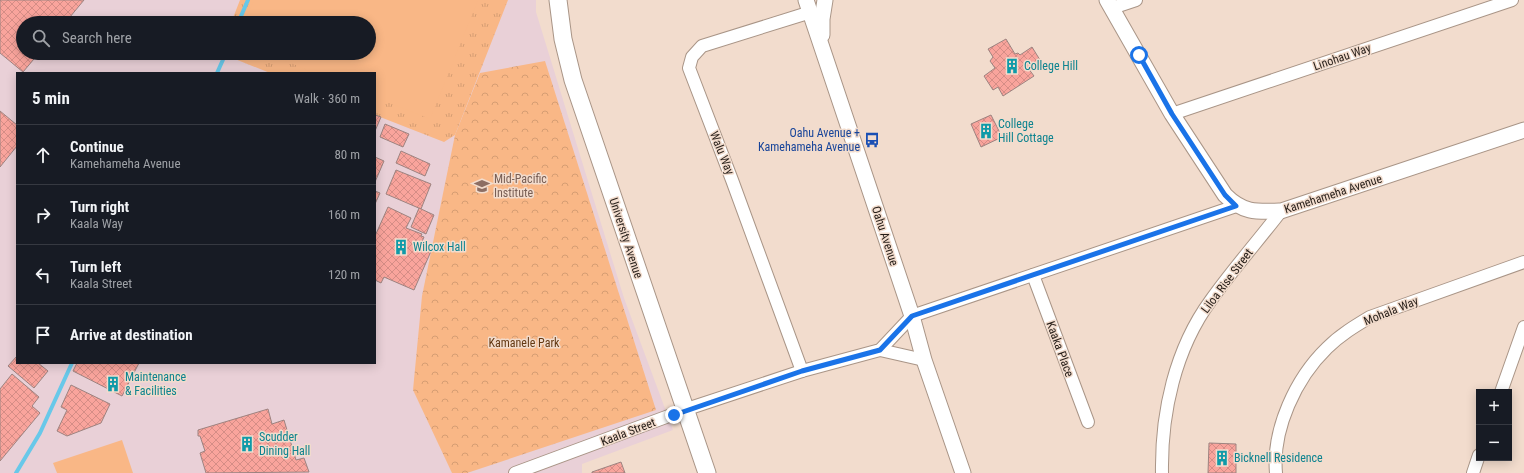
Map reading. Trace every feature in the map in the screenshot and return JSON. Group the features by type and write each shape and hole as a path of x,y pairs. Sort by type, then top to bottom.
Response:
{"main road":[{"name":"University Avenue","path":"558,0 563,39 573,80 707,473"}],"street":[{"path":"823,50 822,19 825,0"},
{"path":"880,350 912,316 1236,206 1225,195 1172,114 1109,4 1136,0"},
{"name":"Linohau Way","path":"1172,114 1512,0"},
{"name":"Oahu Avenue","path":"808,6 912,316 924,360 963,473"},
{"name":"Walu Way","path":"802,371 689,68 692,57 702,46 808,6"},
{"name":"Kamehameha Avenue","path":"1236,206 1263,212 1281,211 1524,130"},
{"name":"Liloa Rise Street","path":"1162,473 1161,448 1166,409 1175,371 1190,335 1210,301 1281,211"},
{"name":"Mohala Way","path":"1276,473 1278,441 1285,415 1296,391 1310,368 1327,348 1342,335 1370,317 1524,262"},
{"name":"Kaaka Place","path":"1033,275 1088,422"},
{"path":"1502,389 1524,327"},
{"name":"Kaala Street","path":"515,473 686,410 802,371 880,350 924,360"},
{"path":"1473,473 1477,461"}],"shaded area":[{"name":"Mid-Pacific Institute","path":"0,0 536,0 536,12 624,298 673,430 582,464 582,473 0,473"}],"green space":[{"path":"240,0 508,0 455,135 444,142 376,115 376,72 268,72 238,60 376,60 376,16 234,16"},
{"path":"254,0 478,0 430,119 376,97 376,72 313,72 283,60 376,60 376,16 247,16"},
{"name":"Kamanele Park","path":"545,61 656,410 467,473 452,473 413,390 422,296 455,135 480,73"},
{"path":"122,440 133,473 57,473 53,463"}],"building":[{"path":"0,0 84,0 71,16 16,16 16,60 33,60 23,72 0,53"},
{"name":"College Hill","path":"1006,39 1015,54 1018,53 1020,55 1032,47 1040,60 1028,68 1034,76 1003,96 998,87 993,90 984,76 995,68 990,61 993,57 988,49"},
{"path":"0,111 16,124 16,147 0,167"},
{"path":"376,115 381,117 376,129"},
{"name":"College Hill Cottage","path":"991,115 1002,137 981,147 971,124"},
{"path":"385,124 409,134 403,147 380,137"},
{"path":"401,151 430,164 425,176 396,163"},
{"path":"376,157 384,161 376,180"},
{"path":"396,170 431,184 421,209 386,194"},
{"path":"376,191 380,193 376,202"},
{"name":"Wilcox Hall","path":"388,207 411,218 406,228 422,234 421,236 424,237 421,244 432,249 414,290 384,277 381,283 376,280 376,234"},
{"path":"419,208 434,215 426,234 411,227"},
{"path":"16,357 16,364 39,364 48,371 34,388 8,366"},
{"name":"Maintenance & Facilities","path":"76,364 138,364 122,396 73,371"},
{"path":"12,374 39,397 32,406 40,413 0,461 0,389"},
{"path":"71,385 110,404 101,423 67,436 57,431 67,410 61,407"},
{"name":"Scudder Dining Hall","path":"268,409 272,424 284,420 296,460 304,458 309,472 206,473 200,453 205,451 200,436 198,436 198,430"},
{"name":"Bicknell Residence","path":"1209,443 1236,444 1236,473 1208,473"},
{"path":"621,462 625,473 592,473 592,472"}],"waterway":[{"path":"241,16 248,0"},
{"path":"217,72 223,60"},
{"path":"16,473 40,433 72,364"}],"place":[{"name":"College Hill","path":"1012,66"},
{"name":"College Hill Cottage","path":"986,131"},
{"name":"Oahu Avenue + Kamehameha Avenue","path":"872,140"},
{"name":"Mid-Pacific Institute","path":"482,186"},
{"name":"Wilcox Hall","path":"401,247"},
{"name":"Maintenance & Facilities","path":"113,384"},
{"name":"Scudder Dining Hall","path":"247,444"},
{"name":"Bicknell Residence","path":"1222,458"}],"route":[{"path":"674,415 802,371 880,350 912,316 1236,206 1225,195 1172,114 1139,55"}]}
